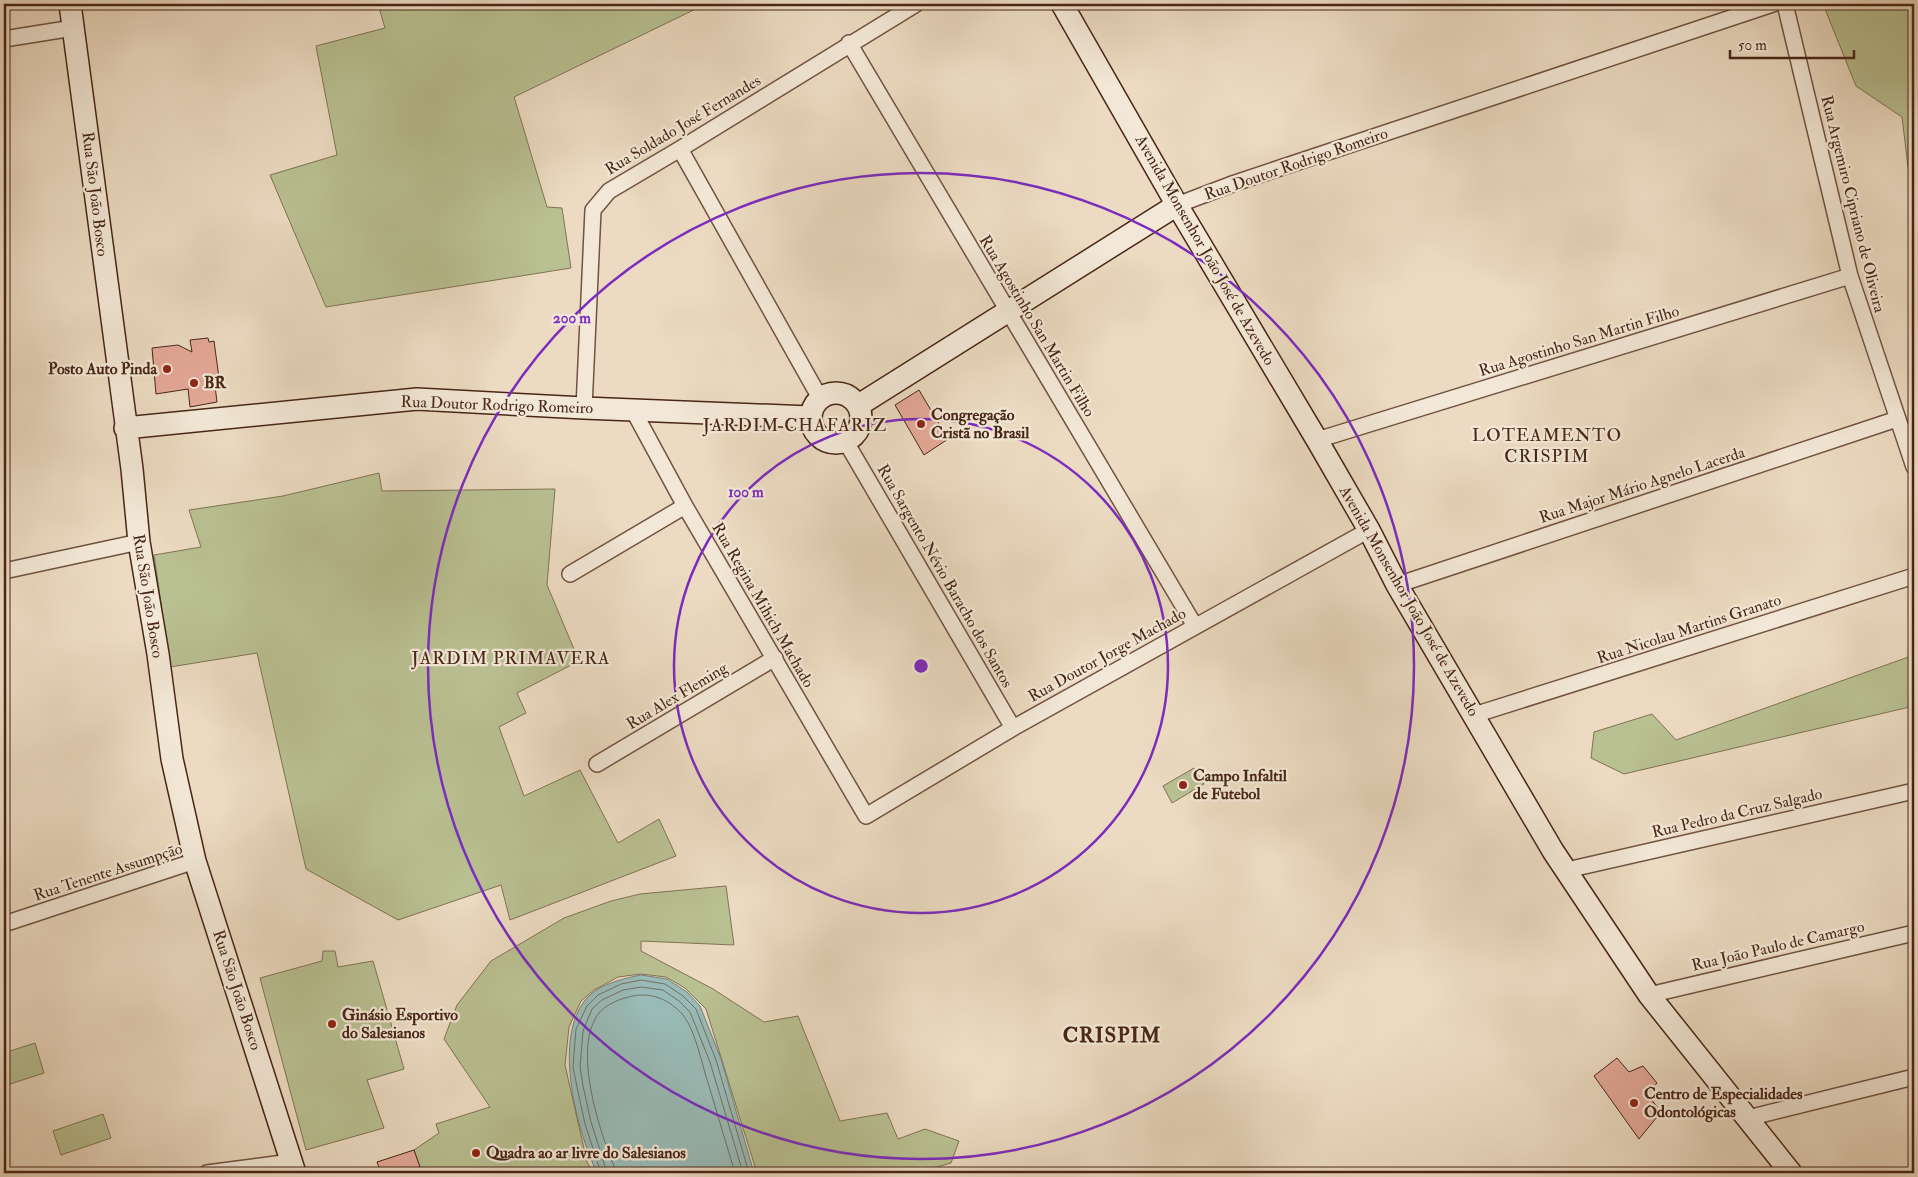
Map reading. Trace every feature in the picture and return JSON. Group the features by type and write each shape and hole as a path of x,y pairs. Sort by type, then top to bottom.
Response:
{"street":[{"name":"Rua São João Bosco","path":"70,4 125,428 132,469 138,542 158,654 172,759 195,862 293,1167"},
{"name":"Rua Soldado José Fernandes","path":"584,408 593,210 609,191 849,43 916,4"},
{"name":"Avenida Monsenhor João José de Azevedo","path":"1062,4 1177,204 1318,440 1369,530 1397,586 1553,851 1650,995 1791,1173"},
{"name":"Rua Doutor Rodrigo Romeiro","path":"859,405 1177,204 1773,4"},
{"name":"Rua Argemiro Cipriano de Oliveira","path":"1785,4 1850,276 1914,467"},
{"path":"4,38 73,28"},
{"name":"Rua Agostinho San Martin Filho","path":"849,43 1195,626"},
{"path":"680,148 820,398"},
{"name":"Rua Agostinho San Martin Filho","path":"1318,440 1850,276"},
{"path":"833,392 848,395 859,405 862,419 857,433 846,442 834,444 821,439 813,430 810,417 820,398 833,392"},
{"name":"Rua Doutor Rodrigo Romeiro","path":"125,428 417,399 810,417"},
{"name":"Rua Regina Mihich Machado","path":"633,410 685,506 866,816"},
{"name":"Rua Major Mário Agnelo Lacerda","path":"1397,586 1897,419"},
{"name":"Rua Sargento Névio Baracho dos Santos","path":"846,442 1014,728"},
{"path":"570,574 685,506"},
{"name":"Rua Doutor Jorge Machado","path":"866,816 1014,728 1369,530"},
{"path":"4,571 138,542"},
{"name":"Rua Nicolau Martins Granato","path":"1474,716 1914,576"},
{"name":"Rua Alex Fleming","path":"597,764 774,658"},
{"name":"Rua Pedro da Cruz Salgado","path":"1567,870 1914,791"},
{"name":"Rua Tenente Assumpção","path":"4,924 195,862"},
{"name":"Rua João Paulo de Camargo","path":"1650,995 1914,933"},
{"path":"1748,1118 1914,1077"},
{"path":"207,1173 293,1167"}],"green space":[{"path":"378,4 706,4 514,97 547,207 562,208 571,268 326,307 270,175 337,155 316,46 385,28"},
{"path":"1823,4 1914,4 1914,173 1908,167 1902,117 1856,86"},
{"path":"379,473 382,491 555,489 547,585 579,661 517,693 526,713 499,727 524,796 580,770 618,843 659,819 676,856 510,920 501,885 398,920 306,869 257,653 170,667 154,555 201,547 189,510 283,496"},
{"path":"1914,655 1914,706 1624,774 1591,758 1594,732 1652,714 1676,740"},
{"name":"Campo Infaltil de Futebol","path":"1194,768 1204,784 1172,803 1163,786"},
{"path":"726,886 734,945 641,941 641,951 713,989 764,1022 798,1016 840,1121 887,1113 898,1139 925,1129 959,1141 951,1163 916,1173 757,1173 706,1009 685,988 666,977 641,974 618,977 594,990 581,1001 569,1027 565,1065 587,1162 594,1173 422,1173 414,1150 439,1133 436,1124 490,1107 444,1039 457,1005 491,961 564,918 611,901 640,894"},
{"name":"Ginásio Esportivo do Salesianos","path":"323,951 335,951 338,967 373,961 404,1069 367,1080 384,1128 306,1150 260,978 322,961"},
{"path":"35,1043 44,1073 4,1086 4,1053"},
{"path":"103,1114 111,1138 61,1155 53,1131"}],"water":[{"path":"641,975 667,979 687,992 700,1006 721,1059 754,1173 597,1173 582,1134 572,1088 569,1064 570,1041 574,1020 583,1003 601,987"}],"building":[{"path":"208,338 209,342 214,341 219,378 214,378 217,402 190,407 188,389 156,394 152,348 178,345 192,352 190,340"},
{"name":"Congregação Cristã no Brasil","path":"919,390 948,439 924,455 895,405"},
{"name":"Centro de Especialidades Odontológicas","path":"1617,1058 1629,1072 1643,1066 1657,1083 1647,1094 1661,1112 1639,1139 1594,1076"},
{"path":"414,1150 422,1173 381,1173 377,1162"}],"place":[{"name":"Posto Auto Pinda","path":"167,369"},
{"name":"BR","path":"194,383"},
{"name":"Congregação Cristã no Brasil","path":"921,424"},
{"name":"Campo Infaltil de Futebol","path":"1183,785"},
{"name":"Ginásio Esportivo do Salesianos","path":"332,1024"},
{"name":"Centro de Especialidades Odontológicas","path":"1634,1103"},
{"name":"Quadra ao ar livre do Salesianos","path":"476,1153"}],"district":[{"name":"JARDIM CHAFARIZ","path":"795,425"},
{"name":"LOTEAMENTO CRISPIM","path":"1547,445"},
{"name":"JARDIM PRIMAVERA","path":"511,658"},
{"name":"CRISPIM","path":"1112,1035"}]}
